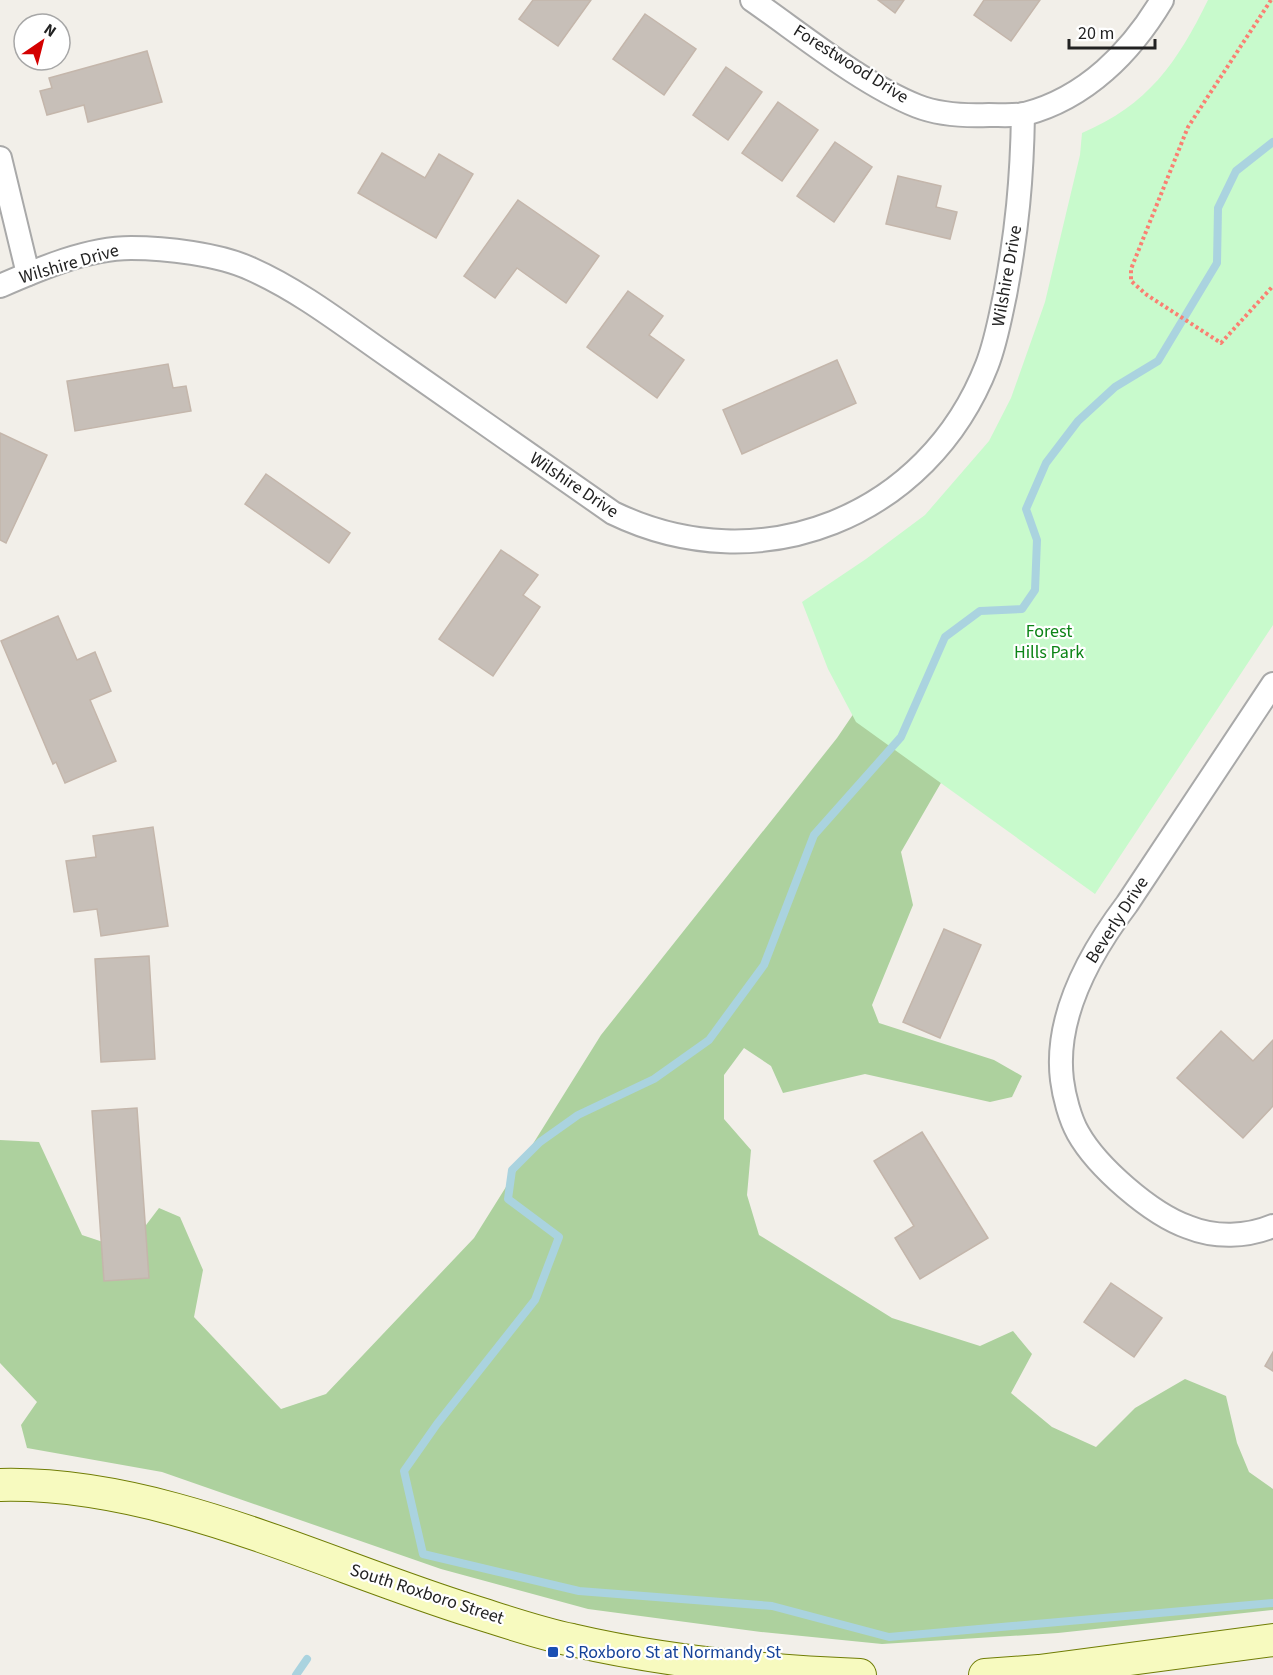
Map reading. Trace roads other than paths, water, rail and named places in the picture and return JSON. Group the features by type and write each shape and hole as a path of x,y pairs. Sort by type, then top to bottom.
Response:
{"street":[{"name":"Forestwood Drive","path":"752,0 859,73 915,105 953,115 1023,114 1067,96 1119,60 1143,31 1162,0"},
{"name":"Wilshire Drive","path":"0,286 28,274 94,253 129,248 215,258 249,268 276,282 344,326 613,513 653,530 674,535 741,543 775,541 834,523 884,497 935,453 954,428 976,391 997,334 1013,250 1022,190 1023,114"},
{"path":"0,158 28,274"},
{"name":"Beverly Drive","path":"1273,684 1102,938 1082,977 1067,1020 1062,1047 1062,1081 1078,1133 1115,1177 1153,1208 1188,1227 1216,1234 1242,1234 1273,1226"},
{"name":"South Roxboro Street","path":"0,1485 68,1488 186,1512 470,1610 640,1664 736,1666 860,1675"},
{"path":"985,1675 1038,1673 1273,1640"}],"waterway":[{"path":"1273,142 1236,171 1218,208 1217,263 1158,361 1115,387 1078,421 1046,463 1026,509 1037,540 1035,590 1022,609 980,611 945,637 901,737 814,835 764,965 709,1040 654,1079 578,1115 540,1142 512,1170 508,1199 559,1237 535,1300 437,1424 404,1471 423,1554 579,1591 772,1606 889,1637 1273,1603"},
{"path":"296,1675 307,1659"}],"place":[{"name":"S Roxboro St at Normandy St","path":"553,1652"}],"park label":[{"name":"Forest Hills Park","path":"1049,641"}]}
